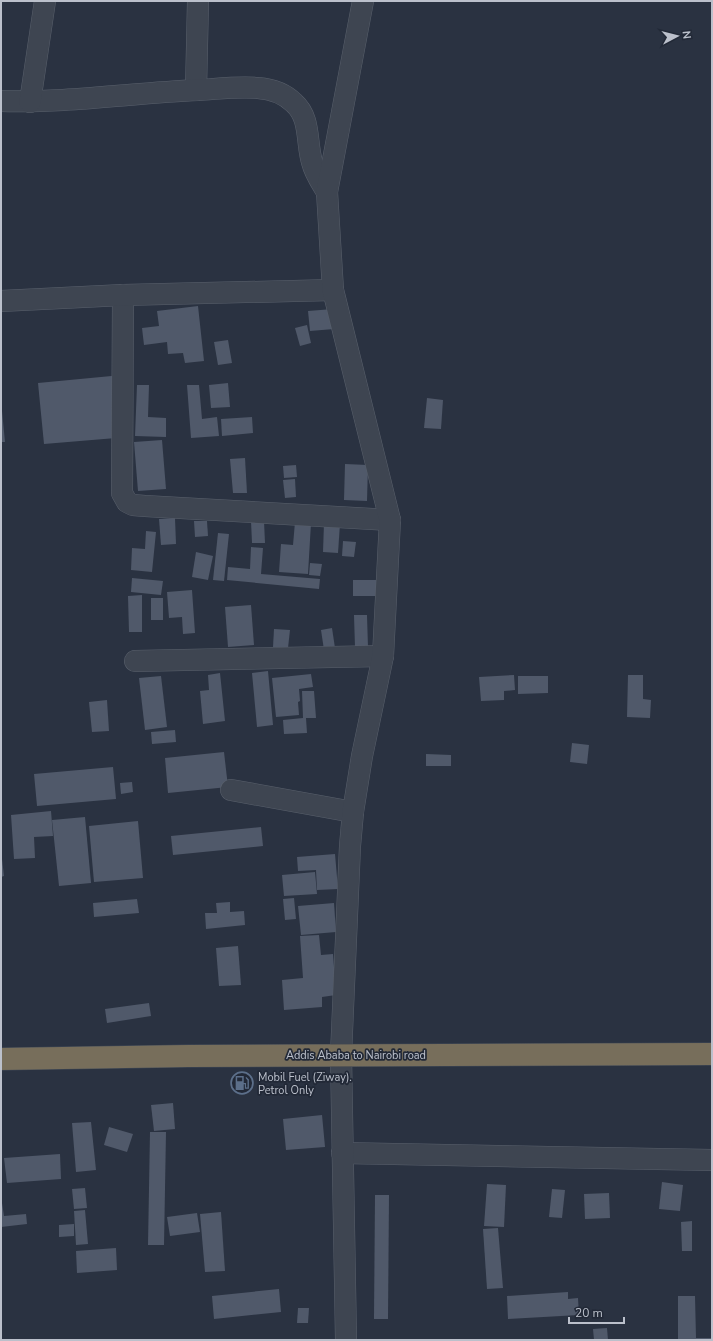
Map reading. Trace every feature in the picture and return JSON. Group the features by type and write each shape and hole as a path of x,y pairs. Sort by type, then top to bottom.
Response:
{"highway":[{"name":"Addis Ababa to Nairobi road","path":"1,1059 188,1056 712,1054"}],"street":[{"path":"30,102 45,1"},
{"path":"196,90 198,1"},
{"path":"346,1340 340,1055 350,846 353,812 362,756 383,656 390,520 333,290 327,192 362,1"},
{"path":"1,101 30,102 105,98 147,92 259,88 279,93 294,102 300,109 307,126 308,142 314,171 327,192"},
{"path":"1,301 123,295 333,290"},
{"path":"123,295 122,493 127,502 133,505 145,506 390,520"},
{"path":"135,661 383,656"},
{"path":"231,790 353,812"},
{"path":"342,1153 712,1160"}],"building":[{"path":"198,306 204,361 185,363 183,353 168,354 167,342 144,345 142,328 159,326 157,311"},
{"path":"333,309 334,329 310,331 308,311"},
{"path":"307,325 311,343 300,346 295,328"},
{"path":"228,340 232,363 218,365 214,342"},
{"path":"122,375 128,437 44,444 38,383"},
{"path":"228,383 230,407 211,408 209,385"},
{"path":"137,385 149,385 148,417 166,418 166,437 135,436"},
{"path":"187,385 199,385 202,419 217,417 219,436 191,438"},
{"path":"427,398 443,400 441,429 424,428"},
{"path":"2,411 5,442 1,442"},
{"path":"252,417 253,433 222,436 221,419"},
{"path":"162,440 166,489 138,491 134,442"},
{"path":"245,458 247,493 233,493 230,459"},
{"path":"345,464 368,465 367,501 344,500"},
{"path":"296,465 297,477 284,478 283,466"},
{"path":"295,479 296,497 285,498 283,480"},
{"path":"175,518 176,544 161,545 159,519"},
{"path":"194,521 207,521 208,536 195,537"},
{"path":"251,521 264,521 265,543 252,543"},
{"path":"295,522 311,523 308,574 279,572 281,544 293,545"},
{"path":"324,523 340,524 338,553 323,552"},
{"path":"146,531 156,532 152,572 131,570 132,548 145,549"},
{"path":"218,533 229,534 224,581 213,580"},
{"path":"343,541 356,542 354,557 342,556"},
{"path":"251,547 263,548 261,574 320,579 319,589 227,580 228,567 250,569"},
{"path":"196,552 213,556 208,580 192,577"},
{"path":"310,563 322,564 320,576 309,575"},
{"path":"132,578 163,581 161,595 131,592"},
{"path":"353,580 377,580 376,596 353,596"},
{"path":"192,590 195,633 183,634 182,617 169,618 167,592"},
{"path":"142,595 142,632 129,632 128,596"},
{"path":"151,598 163,598 163,620 151,620"},
{"path":"251,605 254,645 228,647 225,607"},
{"path":"354,615 367,615 368,648 355,648"},
{"path":"332,628 335,648 324,650 321,630"},
{"path":"274,629 290,630 288,648 273,647"},
{"path":"268,671 273,725 257,727 252,673"},
{"path":"220,673 225,721 203,724 200,691 209,690 208,675"},
{"path":"311,674 313,687 299,689 299,715 276,717 272,678"},
{"path":"514,675 515,690 504,691 504,700 481,701 479,677"},
{"path":"628,675 643,675 643,699 651,700 650,718 627,717"},
{"path":"161,676 167,727 145,730 139,678"},
{"path":"518,676 548,676 548,693 518,694"},
{"path":"302,691 314,691 316,718 306,718 307,733 284,734 283,720 303,718"},
{"path":"107,700 109,731 92,732 89,702"},
{"path":"175,730 176,742 152,744 151,732"},
{"path":"572,743 589,745 587,764 570,762"},
{"path":"224,752 228,787 168,793 165,758"},
{"path":"426,754 451,755 451,766 426,766"},
{"path":"113,767 116,799 37,806 34,774"},
{"path":"132,782 133,792 121,794 120,783"},
{"path":"51,811 53,836 34,837 35,858 14,859 11,815"},
{"path":"85,817 91,883 59,886 52,820"},
{"path":"138,821 143,878 94,882 89,826"},
{"path":"261,827 263,846 173,855 171,836"},
{"path":"335,854 338,889 317,890 316,870 298,871 297,857"},
{"path":"1,859 4,876 1,877"},
{"path":"315,872 317,894 284,896 282,875"},
{"path":"294,898 296,919 285,920 283,899"},
{"path":"137,899 139,913 94,917 93,903"},
{"path":"230,902 230,912 244,911 245,925 206,929 205,913 217,913 216,903"},
{"path":"334,903 336,932 301,935 298,906"},
{"path":"319,935 321,955 333,954 336,995 322,997 322,1007 284,1010 282,980 303,978 300,936"},
{"path":"238,946 241,985 219,986 216,948"},
{"path":"149,1003 151,1016 107,1023 105,1009"},
{"path":"173,1103 175,1129 154,1131 151,1105"},
{"path":"322,1115 325,1147 286,1150 283,1119"},
{"path":"91,1122 96,1170 76,1172 72,1123"},
{"path":"109,1127 133,1134 127,1152 104,1145"},
{"path":"150,1132 166,1132 164,1245 148,1245"},
{"path":"60,1154 61,1179 7,1183 4,1158"},
{"path":"662,1182 683,1185 680,1211 659,1209"},
{"path":"487,1184 506,1185 504,1227 484,1226"},
{"path":"85,1188 87,1208 74,1209 72,1189"},
{"path":"552,1189 565,1190 562,1218 549,1217"},
{"path":"609,1193 610,1218 585,1219 584,1194"},
{"path":"375,1195 389,1195 388,1319 374,1319"},
{"path":"1,1203 4,1216 26,1214 27,1224 1,1227"},
{"path":"85,1210 88,1244 76,1245 74,1211"},
{"path":"221,1212 225,1271 205,1272 200,1214"},
{"path":"197,1213 200,1232 170,1236 167,1217"},
{"path":"692,1221 692,1251 682,1251 681,1222"},
{"path":"74,1224 74,1236 59,1237 59,1225"},
{"path":"498,1228 503,1288 487,1289 483,1229"},
{"path":"116,1248 117,1270 77,1273 76,1251"},
{"path":"279,1289 281,1312 214,1319 212,1296"},
{"path":"568,1292 568,1299 578,1298 579,1315 508,1319 507,1296"},
{"path":"678,1296 695,1296 696,1338 712,1338 712,1340 678,1340"},
{"path":"298,1308 309,1308 308,1323 297,1323"},
{"path":"607,1328 608,1340 594,1340 593,1329"}],"place":[{"name":"Mobil Fuel (Ziway). Petrol Only","path":"242,1083"}]}
